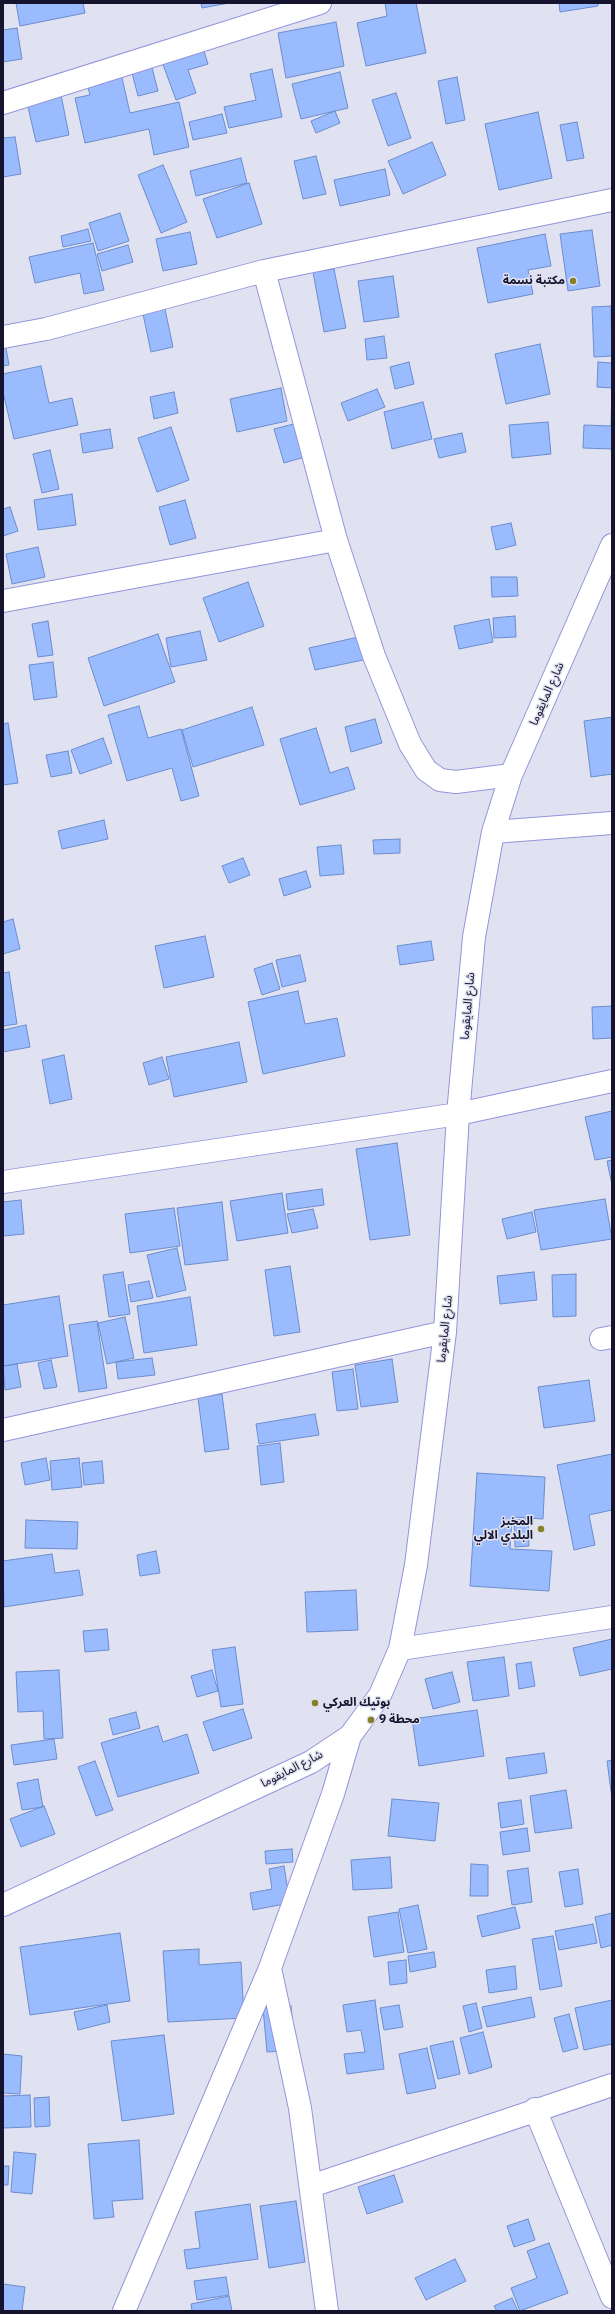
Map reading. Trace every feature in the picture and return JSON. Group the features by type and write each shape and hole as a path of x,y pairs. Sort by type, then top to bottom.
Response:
{"street":[{"path":"3,102 320,3"},
{"path":"3,337 46,329 264,271 612,200"},
{"path":"264,271 336,540 374,656 410,744 426,770 440,780 456,782 511,775"},
{"path":"3,601 336,540"},
{"name":"شارع المايقوما","path":"3,1904 311,1762 350,1736 380,1695 400,1650 416,1565 445,1332 458,1114 474,937 493,832 511,775 608,565 612,544"},
{"path":"493,832 612,823"},
{"path":"3,1182 458,1114 612,1081"},
{"path":"3,1430 445,1332"},
{"path":"400,1650 612,1617"},
{"path":"124,2311 270,1968 333,1794 350,1736"},
{"path":"270,1968 300,2108 328,2311"},
{"path":"311,2186 535,2109 612,2085"},
{"path":"535,2109 612,2297"}],"building":[{"path":"16,3 83,3 85,13 20,26"},
{"path":"201,3 229,3 202,8"},
{"path":"385,3 416,3 426,53 366,66 357,23 387,16"},
{"path":"559,3 598,3 598,6 560,12"},
{"path":"336,22 344,66 286,78 278,33"},
{"path":"17,28 22,59 3,62 3,30"},
{"path":"202,45 208,64 188,70 196,93 176,100 161,59"},
{"path":"151,64 158,91 138,96 131,69"},
{"path":"120,69 130,113 179,102 189,147 154,155 149,129 85,143 75,98 90,95 85,76"},
{"path":"272,69 282,117 229,128 224,107 256,100 250,74"},
{"path":"340,72 348,108 301,119 292,84"},
{"path":"457,77 465,120 446,124 438,81"},
{"path":"60,90 69,135 36,142 26,98"},
{"path":"396,93 411,138 388,146 372,100"},
{"path":"335,111 340,123 316,133 311,121"},
{"path":"538,112 552,178 499,190 485,124"},
{"path":"222,114 227,133 193,140 189,122"},
{"path":"577,122 584,158 567,161 560,125"},
{"path":"15,137 21,174 3,177 3,138"},
{"path":"432,142 446,175 403,194 388,161"},
{"path":"316,156 326,194 303,199 294,161"},
{"path":"241,158 247,183 196,196 190,171"},
{"path":"163,165 187,222 161,233 138,175"},
{"path":"385,169 390,195 340,206 334,180"},
{"path":"249,183 262,224 217,238 203,199"},
{"path":"120,213 129,241 98,251 89,223"},
{"path":"88,229 91,241 63,247 61,236"},
{"path":"592,230 600,286 568,291 560,234"},
{"path":"190,232 197,264 163,271 156,239"},
{"path":"545,234 551,266 528,270 533,294 488,303 477,248"},
{"path":"93,243 104,290 84,294 80,273 35,283 29,257"},
{"path":"128,245 133,262 102,271 97,254"},
{"path":"334,269 346,328 324,332 313,272"},
{"path":"393,276 399,317 364,322 358,281"},
{"path":"611,306 612,356 594,357 592,307"},
{"path":"165,309 173,347 151,352 143,314"},
{"path":"384,336 387,358 367,360 365,339"},
{"path":"3,343 5,343 9,365 3,366"},
{"path":"540,344 550,394 506,404 495,354"},
{"path":"409,362 414,384 395,389 390,367"},
{"path":"598,362 612,363 612,388 597,387"},
{"path":"41,366 49,403 72,398 78,425 14,439 3,392 3,374"},
{"path":"281,388 287,421 237,432 230,399"},
{"path":"612,388 612,449 583,448 584,425 611,426"},
{"path":"377,389 385,407 348,421 341,403"},
{"path":"174,392 178,413 154,419 150,397"},
{"path":"423,402 432,439 392,449 384,412"},
{"path":"305,421 315,454 284,463 274,429"},
{"path":"548,422 551,454 512,458 509,425"},
{"path":"171,427 189,480 157,492 138,438"},
{"path":"110,429 113,448 83,453 80,434"},
{"path":"462,433 466,452 439,458 434,439"},
{"path":"50,450 59,489 42,493 33,454"},
{"path":"72,494 76,525 38,530 34,500"},
{"path":"185,500 196,538 170,545 159,507"},
{"path":"10,507 18,531 3,536 3,509"},
{"path":"511,523 516,545 496,550 491,527"},
{"path":"38,547 45,577 12,584 6,554"},
{"path":"491,577 517,577 518,596 492,597"},
{"path":"248,582 264,626 219,642 203,598"},
{"path":"515,616 516,637 494,638 493,618"},
{"path":"489,619 493,642 459,649 454,626"},
{"path":"48,621 53,655 38,657 32,624"},
{"path":"200,631 207,660 171,667 166,638"},
{"path":"158,634 175,682 104,706 88,658"},
{"path":"363,636 368,659 315,670 309,648"},
{"path":"53,662 57,697 34,700 29,665"},
{"path":"139,706 148,738 181,729 199,796 181,801 172,768 127,781 108,715"},
{"path":"252,707 264,745 193,767 182,730"},
{"path":"612,717 612,774 591,777 584,721"},
{"path":"375,719 382,743 351,752 345,727"},
{"path":"8,723 18,783 3,785 3,724"},
{"path":"316,728 330,773 348,767 355,789 300,805 280,739"},
{"path":"103,738 112,763 80,774 71,750"},
{"path":"68,751 72,773 51,777 46,755"},
{"path":"104,820 108,839 62,849 58,831"},
{"path":"400,839 400,853 374,854 373,840"},
{"path":"341,845 344,874 320,876 317,847"},
{"path":"243,858 250,875 229,883 222,866"},
{"path":"306,871 311,887 284,896 279,879"},
{"path":"13,919 20,949 3,954 3,922"},
{"path":"205,936 214,977 164,988 155,946"},
{"path":"431,941 434,960 400,965 397,946"},
{"path":"300,955 306,981 282,987 276,960"},
{"path":"272,963 280,989 262,995 254,969"},
{"path":"9,972 17,1024 3,1026 3,973"},
{"path":"298,991 305,1024 337,1018 345,1056 263,1074 248,1002"},
{"path":"612,1006 612,1038 593,1039 592,1007"},
{"path":"26,1025 30,1047 3,1052 3,1030"},
{"path":"239,1042 247,1082 174,1097 166,1057"},
{"path":"64,1055 72,1099 50,1104 42,1060"},
{"path":"162,1057 169,1079 149,1085 143,1063"},
{"path":"612,1111 612,1157 595,1160 585,1117"},
{"path":"397,1143 410,1235 370,1240 356,1149"},
{"path":"612,1160 612,1185 607,1161"},
{"path":"322,1189 324,1205 288,1210 286,1194"},
{"path":"282,1193 288,1233 237,1241 230,1201"},
{"path":"605,1199 612,1239 541,1250 534,1210"},
{"path":"21,1200 24,1234 3,1236 3,1202"},
{"path":"222,1202 228,1260 185,1265 177,1208"},
{"path":"174,1208 180,1246 130,1253 125,1214"},
{"path":"313,1209 318,1228 292,1233 287,1214"},
{"path":"532,1212 536,1232 507,1239 502,1219"},
{"path":"177,1248 186,1290 157,1297 147,1255"},
{"path":"290,1266 300,1332 274,1336 265,1270"},
{"path":"123,1272 130,1314 109,1317 103,1275"},
{"path":"534,1272 537,1300 500,1304 497,1276"},
{"path":"576,1274 576,1316 553,1317 552,1275"},
{"path":"149,1281 153,1298 131,1302 128,1285"},
{"path":"59,1296 68,1356 3,1366 3,1305"},
{"path":"190,1297 197,1345 144,1353 137,1306"},
{"path":"125,1317 134,1358 107,1364 98,1323"},
{"path":"97,1321 107,1388 79,1392 69,1325"},
{"path":"152,1358 155,1375 118,1379 116,1362"},
{"path":"392,1359 398,1402 361,1407 355,1365"},
{"path":"51,1360 57,1387 44,1389 38,1363"},
{"path":"17,1364 21,1387 5,1390 3,1366"},
{"path":"353,1369 358,1409 337,1411 332,1372"},
{"path":"589,1380 595,1421 544,1428 538,1387"},
{"path":"222,1394 229,1449 205,1452 198,1398"},
{"path":"315,1414 319,1435 259,1444 256,1424"},
{"path":"280,1443 284,1482 261,1485 257,1446"},
{"path":"612,1454 612,1510 589,1515 595,1545 574,1550 557,1465"},
{"path":"46,1458 50,1480 25,1485 21,1463"},
{"path":"79,1458 82,1487 52,1490 50,1461"},
{"path":"102,1461 104,1483 84,1485 82,1463"},
{"path":"477,1473 545,1477 543,1519 512,1517 510,1549 552,1551 549,1591 470,1586"},
{"path":"528,1519 529,1546 515,1547 514,1520"},
{"path":"26,1520 78,1522 77,1549 25,1548"},
{"path":"156,1551 160,1573 140,1576 137,1555"},
{"path":"52,1554 55,1573 79,1570 83,1595 4,1607 3,1561"},
{"path":"356,1590 358,1630 307,1632 305,1592"},
{"path":"107,1629 109,1650 85,1652 83,1631"},
{"path":"612,1639 612,1669 580,1676 573,1648"},
{"path":"235,1647 243,1704 221,1707 212,1650"},
{"path":"504,1657 509,1696 473,1701 467,1662"},
{"path":"531,1662 535,1686 519,1689 516,1664"},
{"path":"59,1670 63,1738 44,1739 43,1711 18,1712 16,1672"},
{"path":"212,1670 218,1691 197,1697 191,1676"},
{"path":"452,1672 460,1702 433,1709 425,1679"},
{"path":"243,1709 252,1738 213,1751 203,1722"},
{"path":"477,1710 484,1756 419,1766 412,1719"},
{"path":"136,1712 140,1728 113,1735 109,1719"},
{"path":"158,1726 163,1742 187,1734 199,1773 118,1797 101,1743"},
{"path":"54,1739 57,1759 14,1765 11,1745"},
{"path":"544,1753 547,1773 509,1779 506,1758"},
{"path":"612,1760 612,1798 607,1761"},
{"path":"95,1761 113,1810 96,1816 78,1767"},
{"path":"38,1779 43,1807 22,1810 17,1783"},
{"path":"566,1790 572,1828 535,1833 530,1796"},
{"path":"392,1799 439,1803 435,1841 388,1836"},
{"path":"521,1800 524,1824 501,1828 498,1803"},
{"path":"44,1806 55,1834 21,1847 10,1819"},
{"path":"527,1828 530,1851 503,1855 500,1832"},
{"path":"292,1849 293,1862 266,1864 265,1851"},
{"path":"390,1857 392,1888 353,1890 351,1860"},
{"path":"471,1864 488,1865 488,1896 470,1896"},
{"path":"284,1866 290,1903 253,1910 250,1893 272,1889 269,1869"},
{"path":"528,1868 532,1902 512,1905 507,1871"},
{"path":"578,1869 583,1904 565,1907 559,1872"},
{"path":"418,1905 427,1949 408,1953 399,1909"},
{"path":"515,1907 520,1928 482,1937 477,1916"},
{"path":"398,1912 404,1952 374,1957 368,1917"},
{"path":"612,1913 612,1945 601,1948 595,1917"},
{"path":"593,1924 597,1943 559,1950 555,1931"},
{"path":"120,1933 130,2001 30,2015 20,1947"},
{"path":"553,1936 562,1986 540,1990 532,1939"},
{"path":"199,1949 199,1965 241,1962 244,2018 168,2022 163,1951"},
{"path":"434,1952 436,1967 410,1972 408,1956"},
{"path":"406,1960 407,1983 390,1985 388,1962"},
{"path":"515,1966 517,1989 489,1993 486,1970"},
{"path":"531,1997 535,2017 487,2027 482,2007"},
{"path":"375,2000 384,2069 347,2074 344,2054 365,2052 361,2030 347,2032 343,2005"},
{"path":"612,2000 612,2044 584,2050 575,2008"},
{"path":"476,2003 482,2028 469,2032 463,2006"},
{"path":"107,2005 110,2022 78,2030 74,2012"},
{"path":"399,2005 403,2027 384,2030 380,2008"},
{"path":"291,2006 295,2050 267,2052 263,2008"},
{"path":"569,2014 578,2048 563,2052 554,2018"},
{"path":"483,2032 492,2067 469,2074 460,2038"},
{"path":"164,2035 174,2114 122,2121 111,2041"},
{"path":"453,2041 460,2074 438,2079 430,2046"},
{"path":"427,2048 436,2088 407,2094 399,2054"},
{"path":"3,2054 22,2056 20,2094 3,2093"},
{"path":"30,2095 31,2127 3,2128 3,2096"},
{"path":"49,2097 50,2126 35,2127 34,2098"},
{"path":"139,2140 143,2199 112,2201 114,2217 94,2219 88,2144"},
{"path":"14,2152 36,2154 32,2194 11,2192"},
{"path":"3,2166 9,2166 8,2185 3,2185"},
{"path":"394,2175 403,2202 367,2214 358,2187"},
{"path":"296,2201 305,2262 269,2268 260,2206"},
{"path":"250,2204 258,2259 187,2269 184,2250 200,2248 195,2212"},
{"path":"528,2219 535,2240 514,2247 507,2226"},
{"path":"549,2243 568,2293 520,2311 511,2288 537,2278 527,2251"},
{"path":"455,2259 466,2281 426,2300 415,2278"},
{"path":"226,2277 229,2295 197,2300 194,2281"},
{"path":"3,2284 25,2287 22,2311 3,2311"},
{"path":"229,2296 232,2311 192,2311 191,2304"},
{"path":"512,2298 518,2311 497,2311 494,2306"}],"place":[{"name":"مكتبة نسمة","path":"573,281"},
{"name":"المخبز البلدي الالي","path":"541,1529"},
{"name":"بوتيك العركي","path":"315,1703"},
{"name":"محطة 9","path":"371,1720"}]}
